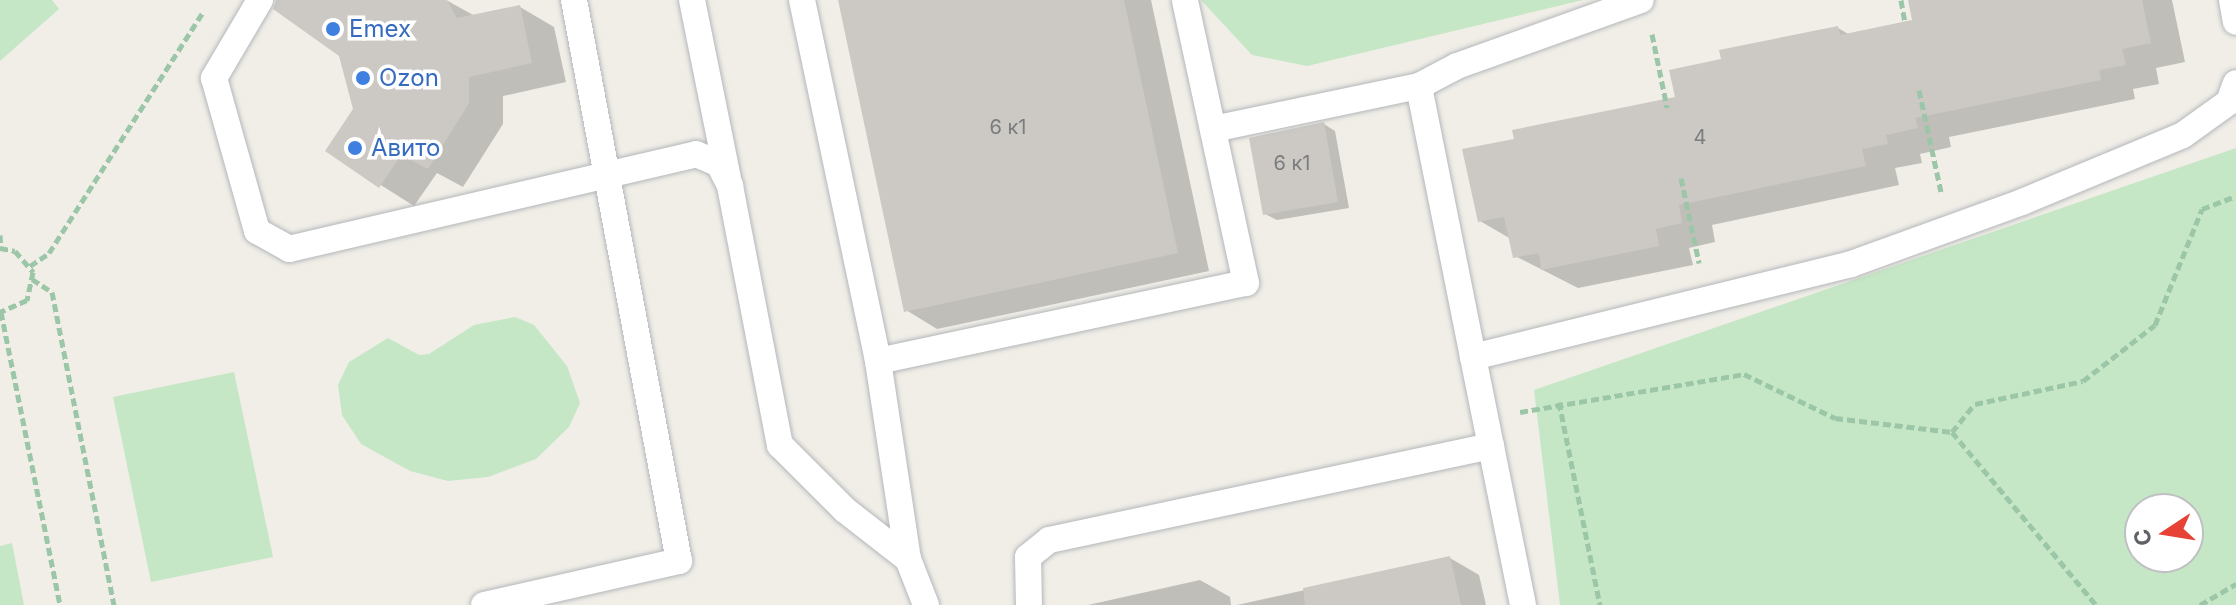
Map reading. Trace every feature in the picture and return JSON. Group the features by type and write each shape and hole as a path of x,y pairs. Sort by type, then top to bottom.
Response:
{"lane":[{"path":"260,0 214,78 257,231 289,249 696,154 719,164 730,186"},
{"path":"484,605 679,561 574,0"},
{"path":"692,0 780,445 845,510 908,559"},
{"path":"802,0 878,361 908,559 926,605"},
{"path":"878,361 1246,283 1185,0"},
{"path":"1213,129 1419,86 1457,66 1641,0"},
{"path":"2232,0 2236,22"},
{"path":"1473,357 1707,303 1851,264 2183,135 2229,102 2236,83"},
{"path":"1419,86 1523,605"},
{"path":"1029,605 1028,557 1049,540 1488,433"}],"path":[{"path":"30,266 49,253 212,0"},
{"path":"1901,0 1905,22"},
{"path":"1652,31 1667,107"},
{"path":"1919,90 1949,228"},
{"path":"1681,178 1707,303"},
{"path":"1952,432 1975,404 2083,381 2155,325 2202,209 2236,196"},
{"path":"0,235 0,248 15,251 30,266 32,279 27,300 0,312 60,605"},
{"path":"32,279 52,292 114,605"},
{"path":"1488,433 1559,402 1744,374 1835,418 1952,432 2096,605"},
{"path":"1559,402 1600,605"},
{"path":"2200,605 2236,584"}],"green space":[{"path":"0,0 52,0 59,9 0,61"},
{"path":"1201,0 1583,0 1307,66 1252,55"},
{"path":"2236,148 2236,605 1560,605 1534,390"},
{"path":"515,317 534,325 567,366 580,403 569,427 536,459 488,477 448,481 410,471 361,444 342,415 338,385 349,362 388,338 419,355 429,354 474,325"},
{"path":"234,372 273,557 151,582 113,397"},
{"path":"12,543 24,605 0,605 0,546"}],"building":[{"path":"276,0 447,0 457,18 520,5 532,63 469,77 469,103 428,169 401,155 379,188 325,151 353,109 339,56 273,9"},
{"path":"838,0 1124,0 1178,253 904,312"},
{"path":"1908,0 2142,0 2151,43 2122,49 2126,65 2099,70 2101,80 1915,118 1918,128 1886,135 1888,144 1862,149 1866,166 1679,205 1682,223 1656,229 1659,246 1541,270 1539,253 1513,258 1504,217 1478,222 1462,149 1514,139 1512,130 1675,97 1669,70 1721,59 1719,50 1838,26 1840,35 1912,20"},
{"path":"1324,122 1338,202 1263,215 1249,138"},
{"path":"1450,556 1461,605 1305,605 1303,588"}],"place":[{"name":"Emex","path":"333,29"},
{"name":"Ozon","path":"363,78"},
{"name":"Авито","path":"355,148"}]}
